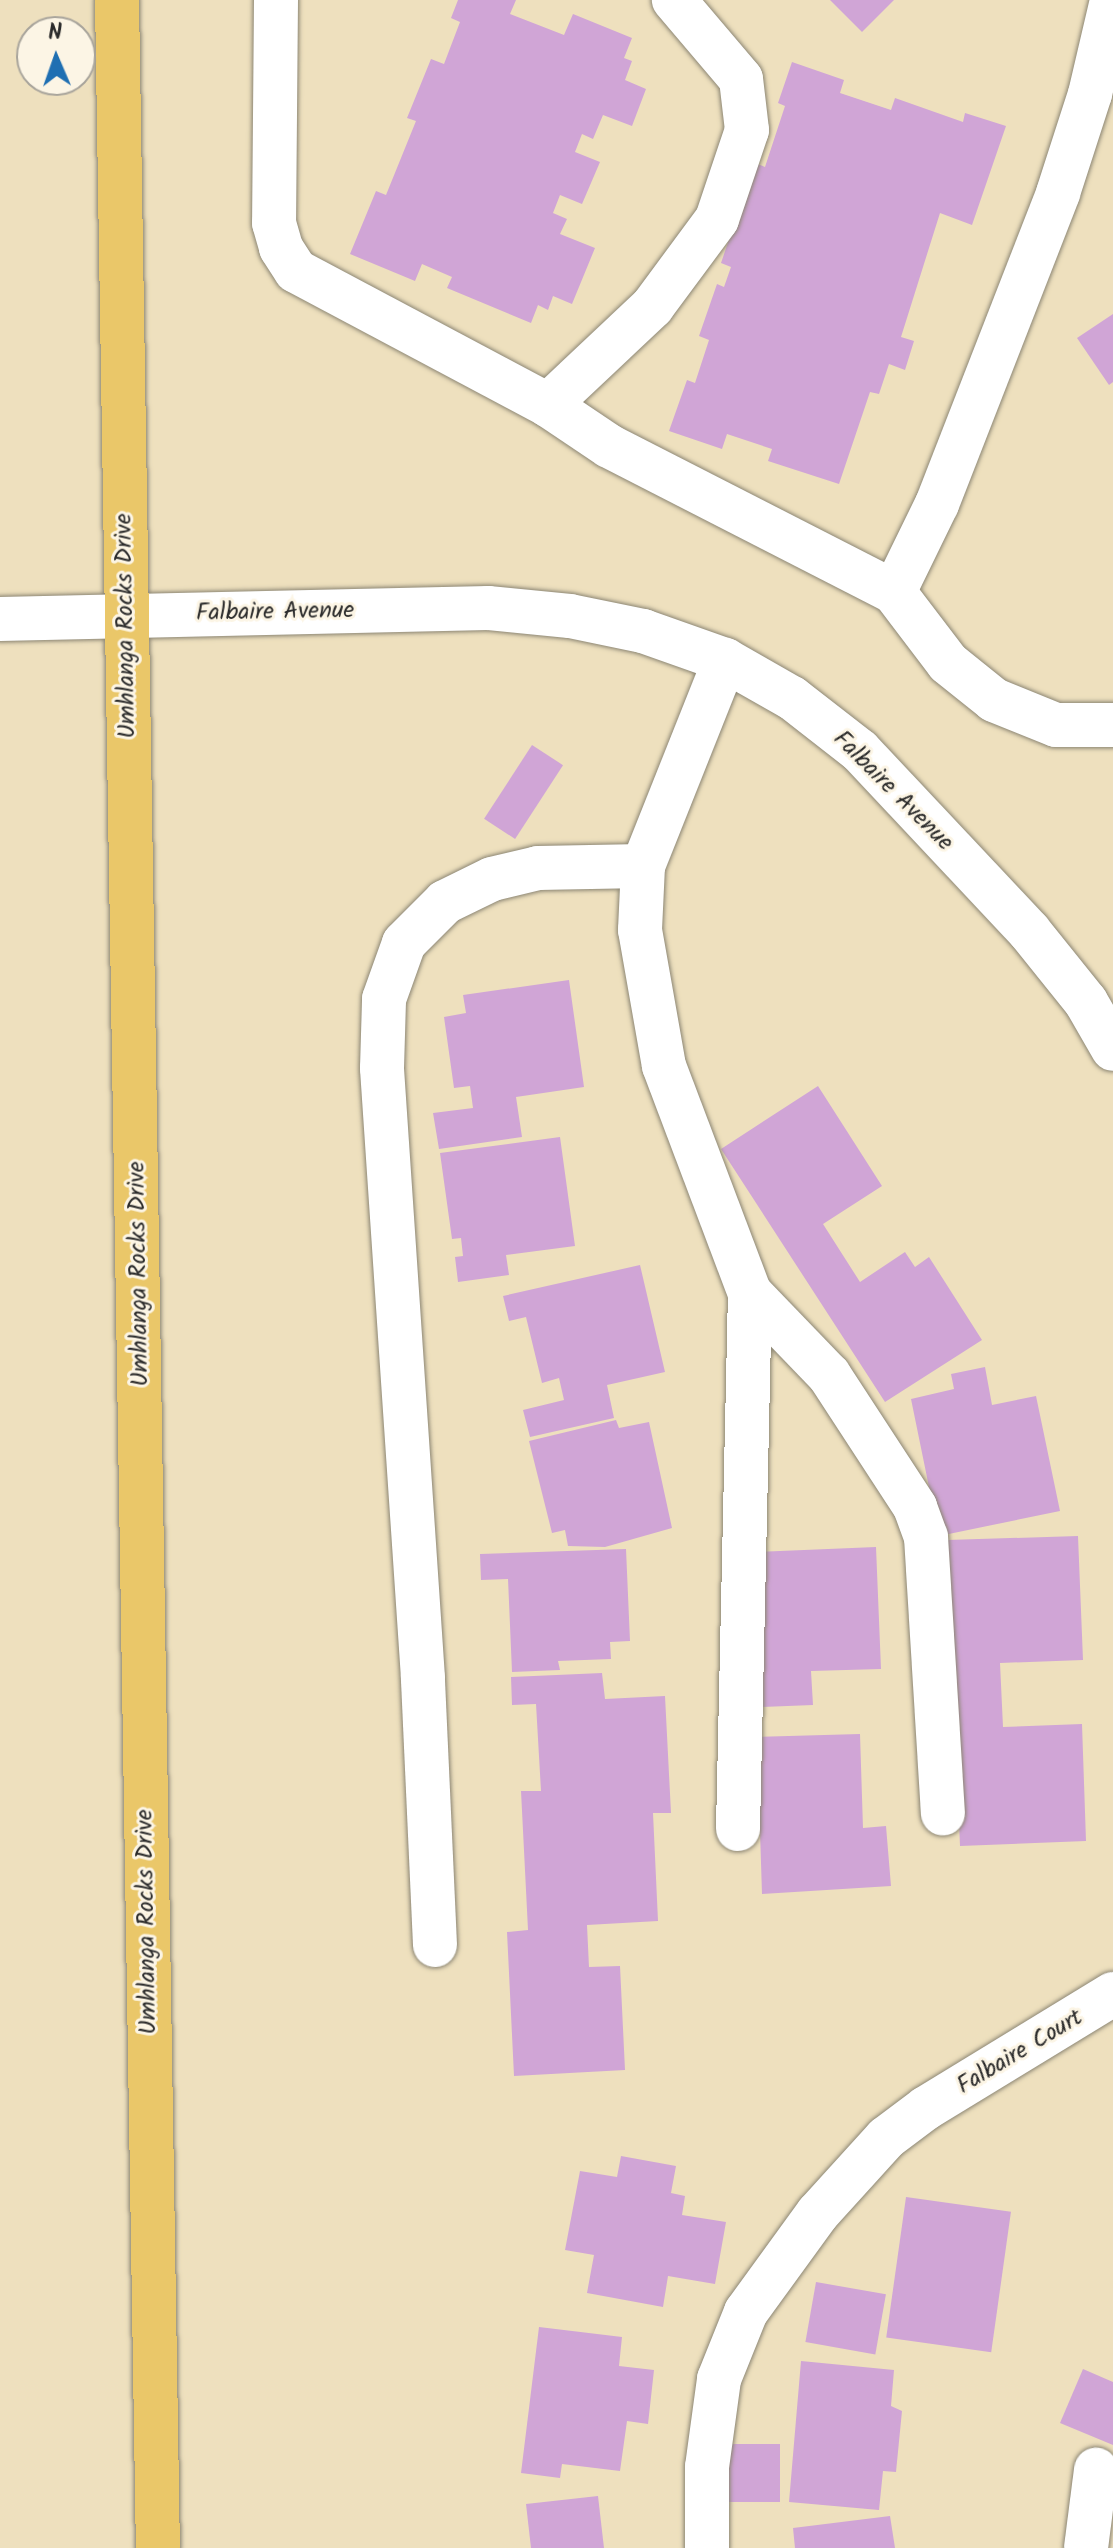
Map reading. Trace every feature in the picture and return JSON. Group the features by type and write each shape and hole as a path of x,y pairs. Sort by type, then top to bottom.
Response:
{"main road":[{"name":"Umhlanga Rocks Drive","path":"117,0 158,2548"}],"street":[{"path":"276,0 274,223 281,248 296,271 548,405 609,446 894,592 948,663 994,700 1056,725 1113,725"},
{"path":"548,405 652,307 717,219 747,130 741,79 674,0"},
{"path":"894,592 943,490 1058,193 1090,94 1112,0"},
{"name":"Falbaire Avenue","path":"0,619 488,608 570,616 643,631 725,660 792,698 860,751 1029,931 1086,1002 1113,1049"},
{"path":"725,660 643,866 640,930 664,1066 750,1293 738,1829"},
{"path":"435,1945 423,1678 382,1068 384,999 404,943 445,902 492,879 538,868 643,866"},
{"path":"750,1293 829,1375 915,1507 931,1572 943,1813"},
{"name":"Falbaire Court","path":"707,2548 707,2467 719,2379 746,2312 818,2213 886,2138 926,2108 1113,1994"},
{"path":"1086,2548 1096,2470"}],"building":[{"path":"458,0 516,0 510,14 564,35 573,14 632,38 624,58 632,61 625,80 646,89 632,126 603,115 593,139 582,134 575,152 600,162 582,204 560,195 553,213 567,219 560,234 595,248 572,304 553,296 548,310 538,305 531,323 447,288 452,277 422,264 415,281 350,254 376,191 386,195 416,121 407,118 431,59 444,64 460,22 451,18"},
{"path":"830,0 894,0 862,32"},
{"path":"792,62 844,80 840,93 891,110 895,98 963,122 965,113 1006,126 972,225 940,213 901,337 914,341 905,370 889,364 879,394 870,392 839,484 768,461 772,449 727,434 722,449 669,431 687,380 695,383 709,340 699,336 717,284 724,287 731,267 721,263 755,163 765,167 785,106 778,103"},
{"path":"1113,314 1113,382 1109,385 1077,338"},
{"path":"532,745 563,765 515,839 484,819"},
{"path":"569,980 584,1087 516,1097 522,1137 439,1149 433,1113 473,1108 470,1086 454,1088 444,1017 466,1013 463,995"},
{"path":"818,1086 882,1186 823,1224 860,1282 905,1252 915,1267 929,1257 982,1340 885,1402 721,1149"},
{"path":"560,1137 575,1246 506,1255 509,1275 458,1282 455,1257 463,1256 461,1238 452,1239 440,1153"},
{"path":"640,1265 665,1372 607,1385 614,1418 530,1437 523,1410 564,1400 559,1378 542,1383 526,1317 509,1321 503,1296"},
{"path":"985,1367 992,1405 1036,1396 1060,1511 939,1536 911,1399 954,1389 951,1374"},
{"path":"616,1420 619,1428 649,1422 672,1528 605,1547 568,1546 565,1530 552,1533 529,1441"},
{"path":"1078,1536 1083,1660 1000,1663 1003,1727 1082,1724 1086,1841 960,1846 947,1540"},
{"path":"876,1547 881,1669 811,1671 813,1705 762,1707 755,1552"},
{"path":"626,1549 630,1641 610,1642 611,1659 558,1661 560,1670 512,1672 508,1579 481,1580 480,1554"},
{"path":"602,1673 605,1699 665,1696 671,1813 653,1813 658,1921 587,1925 589,1967 620,1966 625,2070 514,2076 507,1932 528,1930 521,1791 541,1791 536,1704 512,1705 511,1677"},
{"path":"860,1734 863,1828 886,1826 891,1886 762,1894 757,1737"},
{"path":"621,2156 676,2166 671,2193 685,2196 682,2215 726,2222 715,2284 668,2276 663,2307 587,2293 594,2255 565,2250 580,2171 617,2177"},
{"path":"906,2197 1011,2212 991,2352 886,2338"},
{"path":"816,2282 886,2294 875,2354 805,2342"},
{"path":"539,2327 622,2337 619,2366 654,2370 648,2424 627,2421 620,2471 562,2464 560,2478 521,2473"},
{"path":"801,2361 894,2370 891,2406 902,2411 896,2472 883,2471 879,2510 789,2502"},
{"path":"1083,2369 1113,2382 1113,2445 1060,2423"},
{"path":"725,2444 780,2444 780,2502 725,2502"},
{"path":"598,2496 604,2548 531,2548 526,2504"},
{"path":"890,2516 895,2548 795,2548 793,2528"}]}
